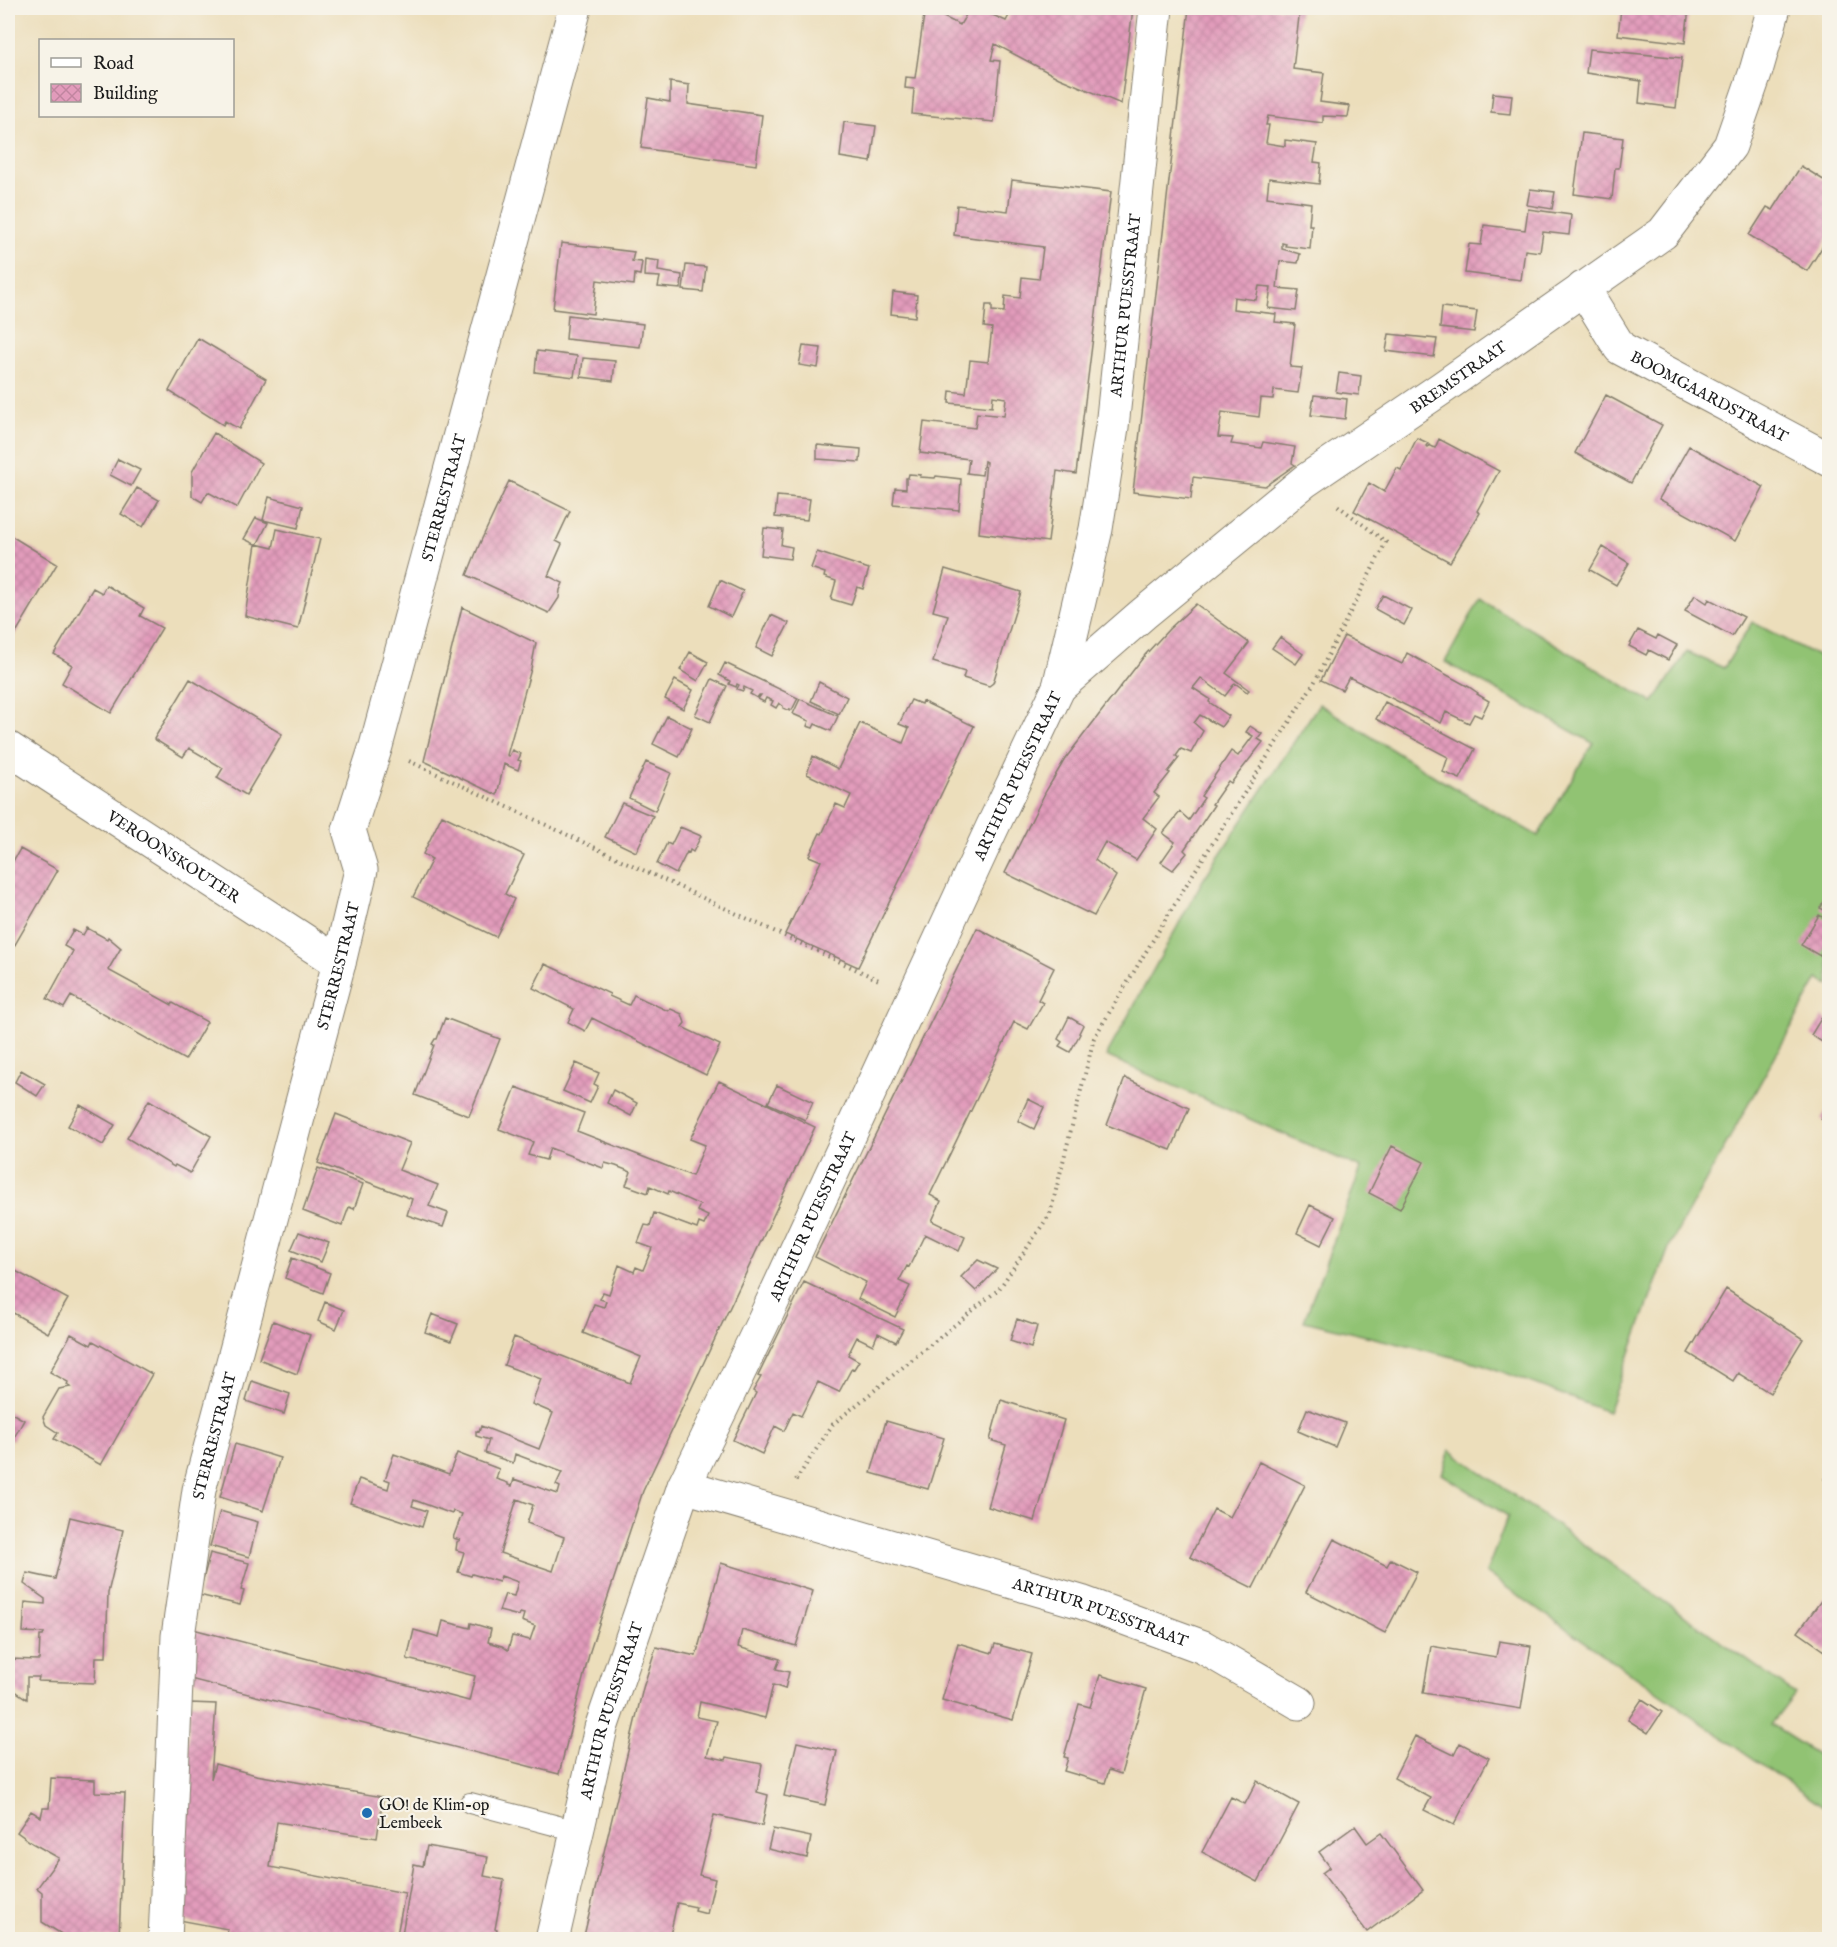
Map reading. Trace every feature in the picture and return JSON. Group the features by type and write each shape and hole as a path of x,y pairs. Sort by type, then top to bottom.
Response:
{"street":[{"name":"STERRESTRAAT","path":"165,1940 178,1636 199,1490 339,963 361,870 350,830 376,746 575,8"},
{"name":"ARTHUR PUESSTRAAT","path":"552,1940 601,1728 684,1486 1059,687 1096,529 1112,427 1156,8"},
{"name":"BREMSTRAAT","path":"1059,687 1143,614 1305,481 1663,233 1730,146 1756,71 1774,8"},
{"name":"BOOMGAARDSTRAAT","path":"1583,288 1620,348 1830,460"},
{"name":"VEROONSKOUTER","path":"8,748 339,963"},
{"name":"ARTHUR PUESSTRAAT","path":"684,1486 1081,1602 1203,1647 1299,1703"}],"lane":[{"path":"470,1803 577,1831"}],"path":[{"path":"774,1512 833,1424 999,1289 1050,1214 1094,1038 1188,882 1314,683 1386,542 1305,481"},
{"path":"376,746 914,997"}],"green space":[{"path":"1480,599 1653,703 1687,652 1724,668 1752,622 1829,662 1829,985 1818,979 1670,1245 1608,1412 1482,1364 1304,1321 1361,1168 1106,1056 1203,880 1319,704 1439,779 1538,836 1593,743 1445,662"},
{"path":"1450,1450 1795,1694 1771,1725 1829,1762 1829,1811 1486,1573 1508,1516 1442,1474"}],"building":[{"path":"925,8 960,25 970,8 977,8 1006,21 1012,10 1009,8 1133,8 1121,104 1059,78 995,44 991,60 1000,61 994,122 912,114 914,89 905,88 906,77 915,78"},
{"path":"1189,8 1300,8 1293,69 1324,73 1320,102 1350,106 1348,117 1323,116 1323,123 1268,116 1266,143 1285,146 1285,140 1317,144 1314,162 1321,163 1319,184 1269,178 1267,197 1311,203 1310,249 1285,246 1286,244 1282,243 1282,249 1300,254 1298,263 1280,261 1277,288 1299,290 1296,311 1268,308 1271,287 1259,286 1256,300 1234,297 1233,309 1276,314 1275,322 1295,324 1290,367 1302,368 1298,393 1274,390 1273,399 1261,398 1259,417 1222,412 1218,437 1233,438 1231,444 1261,448 1263,442 1295,447 1292,463 1295,465 1265,486 1193,477 1191,499 1133,492"},
{"path":"1621,8 1689,8 1685,43 1618,35"},
{"path":"1589,49 1682,58 1676,108 1639,103 1641,81 1586,73"},
{"path":"670,82 689,85 688,104 762,115 756,165 641,148 648,98 670,102"},
{"path":"1493,93 1512,95 1510,114 1491,112"},
{"path":"844,122 876,126 871,162 840,157"},
{"path":"1582,133 1623,138 1619,168 1615,168 1612,199 1574,194"},
{"path":"1801,166 1830,184 1830,235 1807,271 1749,235 1767,207 1773,210"},
{"path":"1012,180 1111,192 1076,474 1057,471 1048,542 979,533 986,462 984,461 982,475 967,473 969,459 920,453 924,422 975,428 977,413 1004,416 1006,398 993,396 992,407 949,403 950,391 966,393 970,360 988,362 992,328 984,327 986,305 992,305 992,311 1004,312 1005,296 1020,298 1022,277 1039,279 1043,247 954,235 957,205 1008,211"},
{"path":"1530,189 1555,192 1552,209 1527,205"},
{"path":"1528,209 1571,215 1569,235 1543,232 1540,252 1525,250 1521,280 1465,273 1469,244 1481,245 1484,225 1525,230"},
{"path":"561,243 634,252 632,261 642,262 640,275 635,274 634,285 597,280 593,314 553,309"},
{"path":"645,259 659,261 658,271 682,275 681,289 658,287 660,277 644,276"},
{"path":"686,265 706,267 703,292 683,290"},
{"path":"893,292 917,295 915,317 891,314"},
{"path":"1442,307 1477,311 1474,332 1440,328"},
{"path":"568,315 643,324 640,347 566,339"},
{"path":"1389,334 1437,339 1434,357 1386,351"},
{"path":"198,338 266,379 239,429 225,421 223,425 169,391"},
{"path":"803,346 821,348 818,368 799,365"},
{"path":"537,351 577,356 574,377 535,372"},
{"path":"583,358 615,361 613,381 581,377"},
{"path":"1339,373 1361,376 1359,395 1336,392"},
{"path":"1314,395 1347,399 1345,419 1311,415"},
{"path":"1606,395 1662,425 1631,483 1575,453"},
{"path":"214,433 261,463 237,508 208,492 202,502 192,496 192,472"},
{"path":"1417,438 1428,443 1426,446 1435,448 1439,439 1499,471 1477,511 1480,513 1450,562 1354,511 1369,483 1384,492 1397,468 1401,470"},
{"path":"817,445 861,449 860,462 817,459"},
{"path":"1689,446 1764,487 1735,541 1659,499"},
{"path":"118,459 140,470 131,486 110,475"},
{"path":"909,474 921,475 920,477 961,479 959,510 893,504 895,488 906,489 906,478"},
{"path":"509,481 570,511 556,541 562,544 548,576 563,583 559,598 549,613 467,575"},
{"path":"137,488 159,500 143,527 121,514"},
{"path":"777,496 810,499 807,520 775,517"},
{"path":"269,497 303,506 298,528 263,520"},
{"path":"256,518 268,523 257,545 244,539"},
{"path":"764,528 783,530 781,545 792,547 790,559 761,555"},
{"path":"277,529 320,539 298,629 245,616 256,544 273,548"},
{"path":"8,534 57,564 8,646"},
{"path":"1603,547 1629,563 1616,585 1590,570"},
{"path":"817,552 869,569 863,589 857,587 851,605 831,599 836,581 824,577 825,573 811,568"},
{"path":"945,569 1021,592 993,683 989,686 963,678 965,672 933,662 948,615 933,611"},
{"path":"720,580 743,591 731,617 709,606"},
{"path":"106,585 144,608 140,616 162,628 111,713 62,683 72,665 54,654 93,588 102,593"},
{"path":"1383,595 1412,610 1404,625 1375,609"},
{"path":"1695,595 1707,603 1709,599 1744,617 1732,636 1685,611"},
{"path":"1196,604 1249,643 1226,673 1249,690 1247,692 1235,683 1225,696 1201,678 1193,688 1229,716 1221,727 1200,715 1194,723 1203,731 1191,753 1181,749 1176,756 1179,758 1168,772 1170,773 1154,793 1159,797 1143,818 1157,829 1136,860 1105,842 1095,860 1116,876 1094,916 1005,873 1046,791 1065,759 1145,655"},
{"path":"462,607 536,643 507,755 509,756 512,750 521,754 518,760 521,761 518,770 504,764 497,795 424,761"},
{"path":"771,615 789,623 772,656 756,648"},
{"path":"1638,630 1656,639 1658,635 1677,645 1668,660 1649,650 1646,655 1629,646"},
{"path":"1344,636 1402,664 1407,653 1469,687 1489,701 1481,717 1474,714 1469,723 1446,712 1441,723 1349,677 1342,690 1321,680"},
{"path":"1280,637 1303,654 1296,664 1272,648"},
{"path":"690,652 708,662 698,681 680,670"},
{"path":"725,663 798,698 792,710 783,708 779,703 776,708 771,705 773,701 766,698 764,702 758,699 761,695 757,698 750,694 752,691 744,687 743,691 737,689 739,685 737,684 736,687 729,684 730,681 719,675"},
{"path":"190,679 282,734 246,795 217,778 223,768 189,748 183,757 154,739"},
{"path":"712,679 727,686 710,722 695,715"},
{"path":"675,680 693,690 683,709 665,699"},
{"path":"819,682 847,697 839,714 811,701"},
{"path":"800,699 838,716 831,731 815,724 813,728 807,726 809,721 793,714"},
{"path":"911,700 921,704 922,701 974,726 858,967 785,934 821,861 809,856 836,804 845,808 851,795 807,774 813,756 838,769 860,723 903,743 909,728 899,724"},
{"path":"1385,702 1475,749 1460,779 1443,772 1448,757 1376,719"},
{"path":"667,716 692,728 679,757 653,744"},
{"path":"1250,726 1262,734 1258,739 1263,742 1231,783 1228,781 1184,850 1187,853 1173,870 1161,862 1175,842 1163,833 1180,812 1189,820 1204,798 1201,796 1231,751 1238,756 1253,736 1246,732"},
{"path":"646,762 671,773 655,811 629,798"},
{"path":"622,803 653,816 636,852 605,837"},
{"path":"442,815 524,855 505,894 514,899 496,937 413,897 432,859 423,854"},
{"path":"680,827 701,836 693,852 690,850 689,853 687,852 676,874 657,864 667,843 671,845"},
{"path":"20,849 58,870 9,955 8,870"},
{"path":"1830,892 1830,913 1820,908"},
{"path":"1819,915 1830,921 1830,939 1820,956 1801,945"},
{"path":"87,928 107,939 108,937 121,948 108,970 207,1022 185,1060 71,996 64,1008 47,999 73,951 64,946 73,930 83,935"},
{"path":"977,928 1054,968 1038,1000 1043,1003 1028,1029 1014,1022 930,1195 941,1201 932,1221 965,1237 959,1251 925,1234 909,1267 907,1266 899,1281 910,1286 895,1317 858,1299 866,1282 815,1257"},
{"path":"545,964 629,1005 634,995 668,1011 671,1009 682,1014 685,1023 682,1027 720,1045 706,1075 592,1018 585,1031 568,1022 574,1009 533,988"},
{"path":"1069,1017 1083,1025 1070,1052 1059,1046 1062,1042 1058,1039"},
{"path":"1822,1017 1830,1022 1830,1047 1811,1035"},
{"path":"445,1018 500,1039 469,1116 415,1095 434,1045 432,1044 437,1039"},
{"path":"576,1063 599,1073 594,1084 598,1086 590,1103 563,1091"},
{"path":"21,1070 45,1084 37,1096 15,1082"},
{"path":"1125,1078 1189,1108 1171,1150 1107,1125"},
{"path":"719,1081 815,1127 643,1491 590,1651 559,1774 190,1679 193,1629 469,1701 475,1676 407,1659 414,1630 439,1637 443,1621 470,1628 471,1623 491,1629 488,1642 508,1650 512,1636 530,1640 535,1626 522,1621 524,1614 520,1613 519,1616 499,1611 505,1594 514,1596 518,1582 501,1576 499,1582 458,1572 464,1552 456,1550 457,1542 460,1540 453,1538 462,1514 453,1511 452,1514 414,1500 412,1506 427,1511 422,1527 350,1503 359,1479 388,1489 390,1481 385,1479 394,1454 449,1474 457,1453 499,1469 496,1479 508,1485 512,1486 514,1479 558,1494 560,1487 556,1485 562,1472 515,1454 513,1463 485,1453 489,1440 476,1436 476,1431 479,1432 481,1426 539,1449 553,1413 532,1404 541,1379 504,1365 514,1337 630,1383 641,1357 583,1333 594,1304 604,1307 606,1301 600,1299 603,1292 609,1294 619,1265 634,1272 636,1267 643,1270 652,1248 638,1243 645,1225 650,1226 654,1213 697,1229 699,1223 704,1225 708,1216 697,1211 700,1205 669,1191 668,1194 650,1186 648,1193 626,1185 631,1172 616,1166 605,1163 603,1168 550,1148 546,1160 528,1155 533,1142 499,1129 516,1087 584,1113 577,1131 692,1176 705,1145 690,1139","holes":["517,1499 533,1505 527,1523 564,1537 553,1571 500,1553"]},
{"path":"777,1085 813,1102 805,1120 768,1103"},
{"path":"613,1090 637,1103 631,1116 607,1103"},
{"path":"1028,1099 1044,1107 1034,1129 1018,1121"},
{"path":"149,1100 211,1136 190,1173 175,1165 174,1167 127,1138"},
{"path":"80,1105 115,1125 103,1145 68,1126"},
{"path":"1830,1105 1830,1124 1821,1119"},
{"path":"336,1114 410,1143 399,1170 438,1185 429,1206 448,1213 443,1227 407,1215 412,1199 318,1163"},
{"path":"1392,1146 1424,1162 1400,1209 1369,1193"},
{"path":"318,1168 363,1184 354,1209 349,1207 342,1226 303,1211"},
{"path":"1310,1205 1335,1217 1321,1245 1297,1233"},
{"path":"299,1232 329,1243 321,1262 291,1250"},
{"path":"292,1258 330,1273 323,1293 285,1278"},
{"path":"978,1260 997,1269 976,1291 961,1277"},
{"path":"8,1267 68,1299 48,1333 8,1310"},
{"path":"804,1282 903,1329 896,1342 878,1333 873,1345 857,1337 848,1355 859,1361 854,1369 852,1368 839,1392 818,1382 801,1416 793,1412 784,1431 775,1426 762,1454 733,1440 756,1393 753,1391 761,1377 758,1376"},
{"path":"1726,1289 1803,1339 1770,1393 1738,1373 1733,1381 1688,1353"},
{"path":"325,1302 344,1310 336,1329 318,1321"},
{"path":"432,1314 458,1324 451,1341 425,1332"},
{"path":"1017,1319 1037,1326 1031,1348 1010,1341"},
{"path":"273,1321 310,1335 297,1374 259,1359"},
{"path":"71,1334 91,1345 93,1341 152,1374 101,1465 54,1439 58,1433 46,1425 43,1417 59,1389 70,1387 67,1385 68,1382 50,1372"},
{"path":"252,1381 290,1394 284,1414 246,1401"},
{"path":"1001,1400 1064,1420 1035,1521 988,1507 1006,1445 990,1440"},
{"path":"1307,1409 1345,1423 1335,1447 1298,1431"},
{"path":"8,1411 24,1420 12,1441 8,1439"},
{"path":"886,1421 944,1438 928,1489 871,1473"},
{"path":"235,1444 280,1458 263,1511 220,1497"},
{"path":"1259,1462 1305,1485 1253,1588 1190,1557 1214,1509 1230,1517"},
{"path":"1830,1471 1830,1483 1824,1479"},
{"path":"220,1511 258,1522 249,1557 210,1546"},
{"path":"70,1517 123,1530 108,1593 106,1657 96,1657 95,1683 38,1681 39,1677 27,1677 27,1699 8,1686 8,1659 39,1660 40,1636 44,1633 23,1632 25,1602 45,1604 45,1599 24,1584 27,1573 55,1579"},
{"path":"1334,1539 1387,1566 1391,1559 1417,1572 1385,1633 1306,1592"},
{"path":"210,1553 249,1563 241,1590 244,1591 240,1605 199,1595"},
{"path":"721,1563 813,1591 796,1646 742,1630 738,1647 780,1659 776,1669 789,1672 785,1689 773,1685 765,1718 700,1702 697,1717 717,1721 707,1756 726,1760 727,1757 762,1764 757,1792 768,1795 762,1826 714,1815 699,1875 715,1879 707,1914 695,1911 696,1907 677,1903 669,1940 583,1940 643,1688 656,1647 696,1656"},
{"path":"1823,1598 1830,1602 1830,1645 1825,1651 1798,1632"},
{"path":"1499,1641 1531,1646 1521,1709 1423,1693 1431,1646 1496,1657"},
{"path":"958,1643 992,1653 995,1644 1032,1654 1013,1720 942,1700"},
{"path":"1100,1675 1146,1689 1121,1774 1109,1770 1105,1783 1064,1771 1068,1758 1064,1757 1079,1704 1090,1707"},
{"path":"1642,1699 1662,1712 1648,1733 1628,1720"},
{"path":"190,1703 216,1704 211,1779 215,1764 256,1775 383,1797 377,1838 277,1822 270,1867 405,1893 396,1940 226,1940 228,1929 179,1920"},
{"path":"1415,1736 1454,1755 1460,1743 1489,1758 1454,1825 1424,1810 1431,1798 1394,1778"},
{"path":"797,1742 837,1751 825,1805 784,1796"},
{"path":"51,1778 95,1780 95,1792 125,1793 119,1938 63,1935 42,1922 42,1892 37,1888 59,1858 17,1832 31,1811 41,1817 43,1808 49,1808"},
{"path":"1257,1781 1299,1804 1258,1882 1202,1852 1231,1797 1245,1804"},
{"path":"1355,1826 1367,1843 1381,1833 1423,1890 1367,1932 1322,1873 1330,1867 1319,1852"},
{"path":"773,1829 811,1837 807,1858 768,1849"},
{"path":"427,1846 488,1857 484,1876 504,1880 495,1940 401,1940 414,1864 423,1866"}],"place":[{"name":"GO! de Klim-op Lembeek","path":"367,1813"}]}
